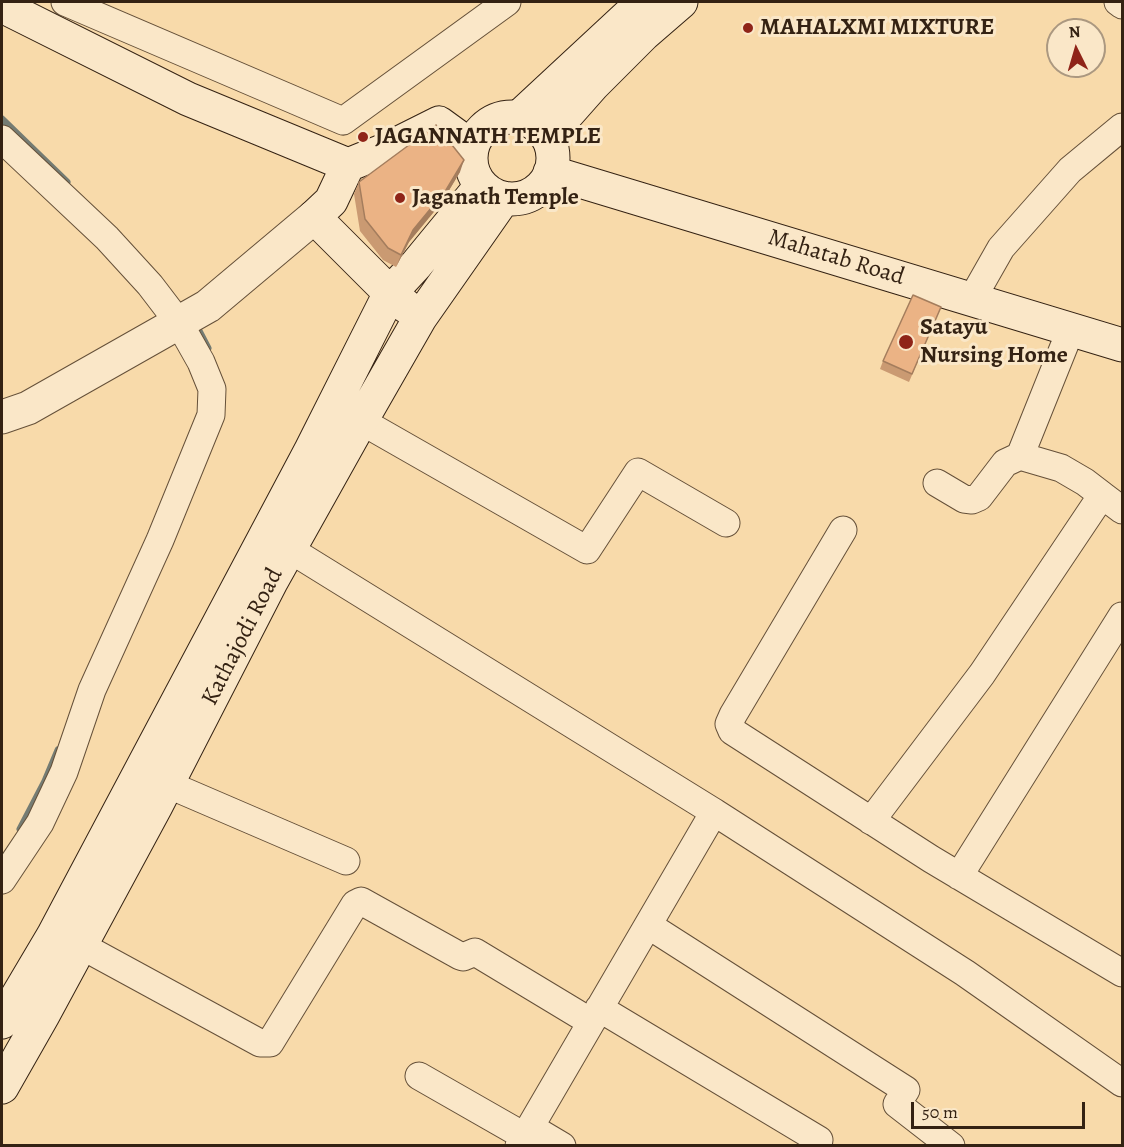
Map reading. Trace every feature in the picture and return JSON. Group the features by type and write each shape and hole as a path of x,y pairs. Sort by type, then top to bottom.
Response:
{"main road":[{"path":"519,118 643,2"},
{"path":"548,137 593,85 644,34 681,2"},
{"path":"3,3 188,99 348,165"},
{"path":"500,118 519,118 527,119 539,126 548,137 553,163 541,186 531,194 518,198 493,192 474,174 471,161 472,147 478,134 487,125 500,118"},
{"path":"2,417 28,408 208,306 330,201 348,165 385,150 439,123 472,147"},
{"name":"Mahatab Road","path":"550,172 1122,345"},
{"name":"Kathajodi Road","path":"2,1022 53,936 305,460 390,293 493,192"},
{"name":"Kathajodi Road","path":"2,1087 167,784 289,549 493,192"},
{"path":"314,217 390,293 420,318"}],"street":[{"path":"65,2 343,121 507,2"},
{"path":"1118,2 1122,5"},
{"path":"972,299 1001,248 1070,170 1122,127"},
{"path":"2,139 107,238 150,285 179,323 201,362 212,389 212,415 160,540 92,690 64,772 40,823 2,880"},
{"path":"1020,456 1071,329"},
{"path":"361,421 587,550 638,472 726,523"},
{"path":"871,821 1112,503 1061,468 1020,456 1005,463 979,497 972,500 964,499 937,483"},
{"path":"843,530 733,715 729,724 732,731 959,876 1122,973"},
{"path":"289,549 714,812 965,973 1122,1083"},
{"path":"959,876 1122,616"},
{"path":"167,784 346,861"},
{"path":"524,1136 714,812"},
{"path":"80,945 260,1043 270,1043 355,904 361,901 460,957 475,952 595,1015 819,1140"},
{"path":"648,925 906,1090 897,1104 951,1146"},
{"path":"419,1076 524,1136 562,1146"}],"building":[{"name":"Jaganath Temple","path":"436,125 464,160 446,190 413,230 401,255 388,248 365,219 359,182"},
{"path":"913,295 941,307 912,374 883,361"}],"waterway":[{"path":"2,119 67,182"},
{"path":"195,323 208,348"},
{"path":"20,829 58,750"}],"place":[{"name":"MAHALXMI MIXTURE","path":"748,28"},
{"name":"JAGANNATH TEMPLE","path":"363,137"},
{"name":"Jaganath Temple","path":"400,198"},
{"name":"Satayu Nursing Home","path":"906,342"}]}
